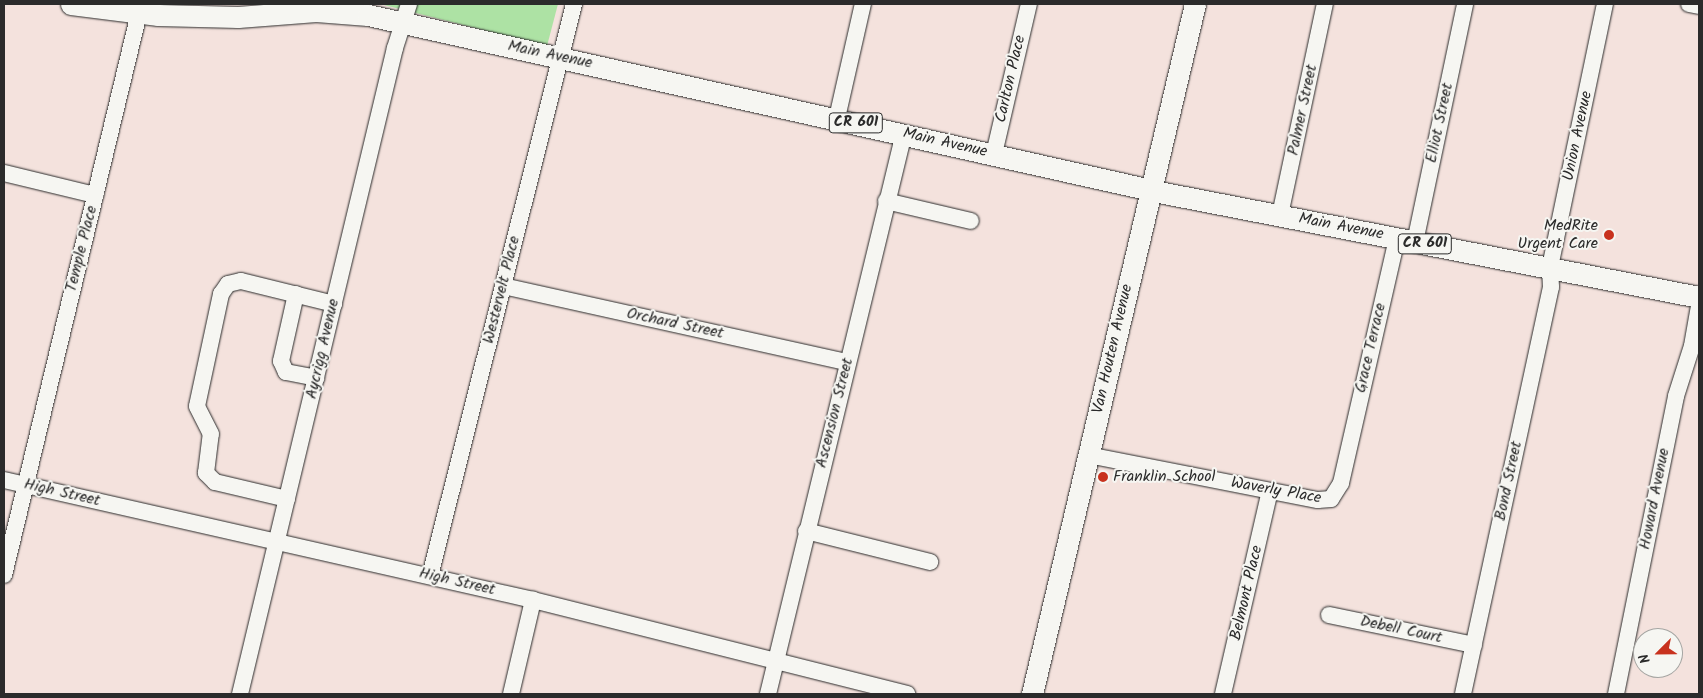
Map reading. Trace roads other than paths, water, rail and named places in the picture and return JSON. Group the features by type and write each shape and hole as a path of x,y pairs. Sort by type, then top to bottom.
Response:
{"main road":[{"name":"Main Avenue","path":"71,4 139,13 238,17 340,11 406,13 561,57 1151,189 1699,297"},
{"name":"Van Houten Avenue","path":"1032,694 1194,4"}],"street":[{"name":"Westervelt Place","path":"430,576 574,4"},
{"path":"837,118 863,4"},
{"name":"Carlton Place","path":"994,154 1028,4"},
{"name":"Palmer Street","path":"1280,215 1325,4"},
{"name":"Elliot Street","path":"1406,240 1464,4"},
{"name":"Union Avenue","path":"1550,268 1605,4"},
{"path":"1689,4 1699,6"},
{"name":"Temple Place","path":"4,575 139,13"},
{"name":"Aycrigg Avenue","path":"240,694 406,13"},
{"name":"Ascension Street","path":"768,694 904,133"},
{"path":"4,173 95,195"},
{"path":"886,201 971,221"},
{"name":"Grace Terrace","path":"1346,459 1406,240"},
{"name":"Bond Street","path":"1463,694 1551,287 1550,268"},
{"path":"287,499 210,479 205,466 211,434 196,406 224,289 241,281 334,304"},
{"name":"Orchard Street","path":"503,286 847,362"},
{"path":"296,294 281,361 286,372 316,378"},
{"name":"Howard Avenue","path":"1616,694 1676,396 1692,346 1699,306"},
{"name":"Waverly Place","path":"1088,455 1318,500 1331,499 1338,491 1346,459"},
{"name":"High Street","path":"4,480 533,600 907,694"},
{"name":"Belmont Place","path":"1224,694 1270,491"},
{"path":"806,531 930,562"},
{"path":"511,694 533,600"},
{"name":"Debell Court","path":"1329,615 1474,645"}],"place":[{"name":"MedRite Urgent Care","path":"1609,235"},
{"name":"Franklin School","path":"1103,477"}]}
